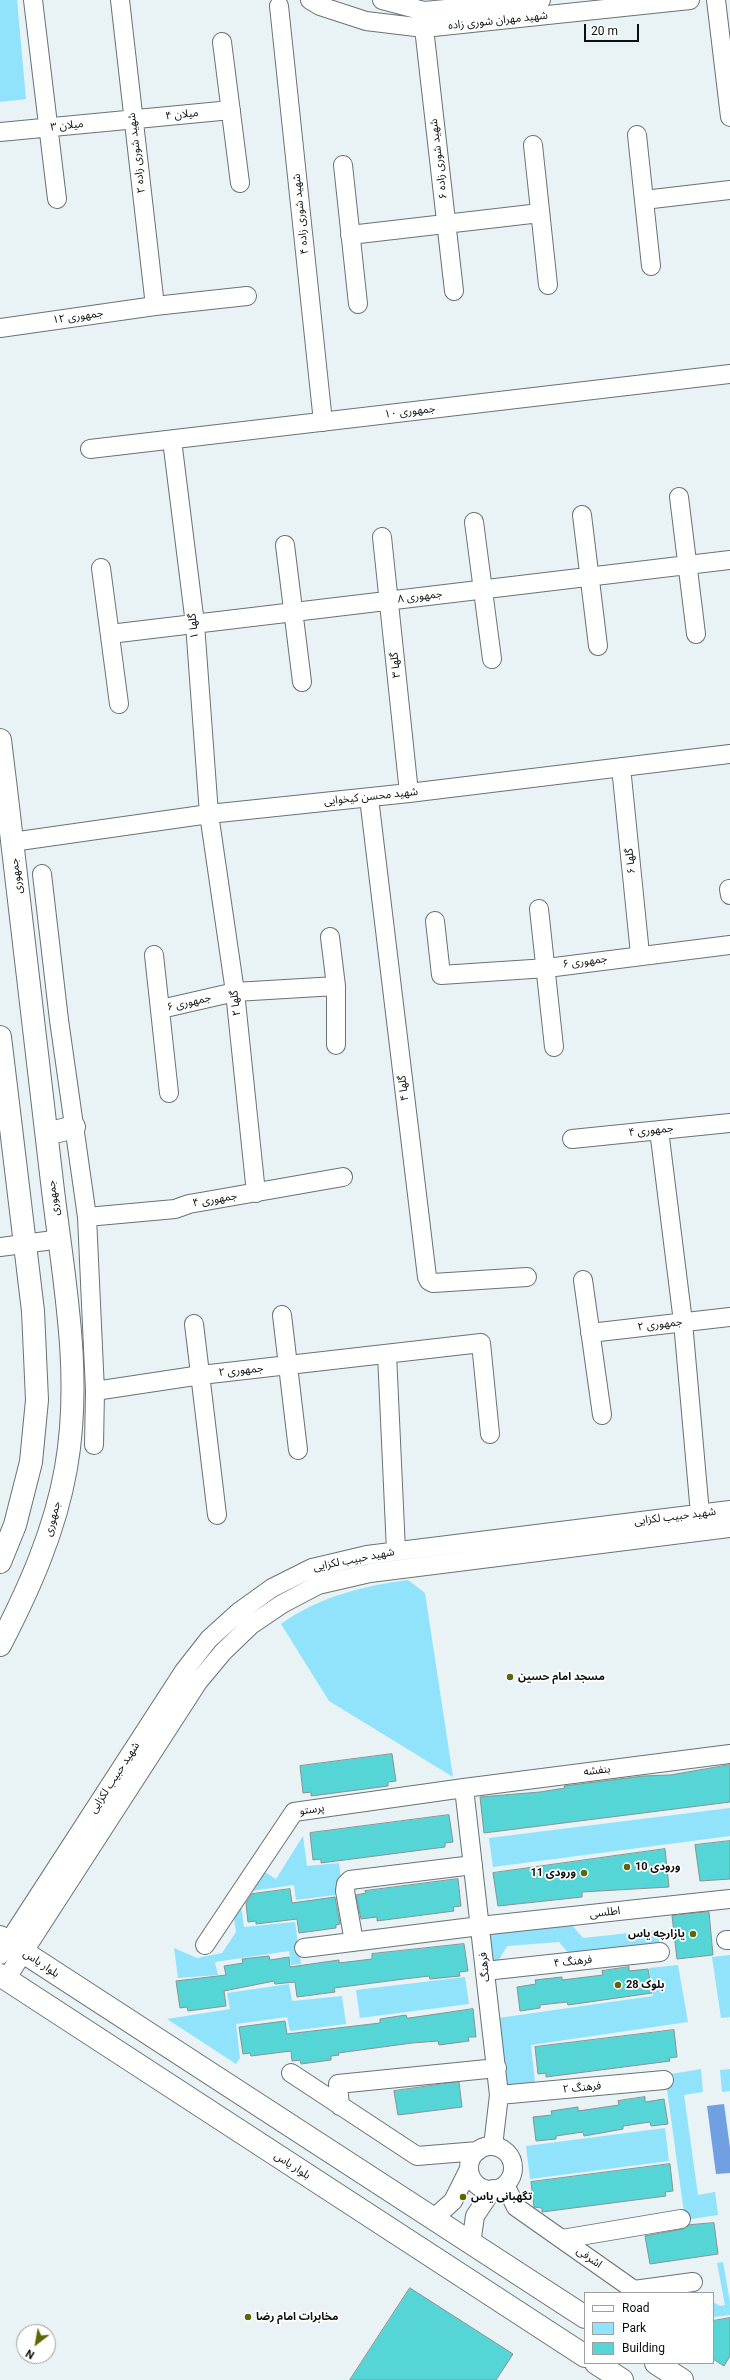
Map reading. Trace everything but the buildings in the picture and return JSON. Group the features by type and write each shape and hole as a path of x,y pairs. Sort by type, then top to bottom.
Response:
{"main road":[{"name":"جمهوری","path":"0,740 56,1219 69,1308 73,1395 66,1468 49,1536 24,1597 0,1646"},
{"path":"0,1037 33,1311 37,1400 31,1462 15,1525 0,1562"},
{"path":"47,1134 74,1127"},
{"name":"بلوار یاس","path":"8,1947 128,2022 584,2316"},
{"name":"بلوار یاس","path":"3,1977 584,2355"},
{"path":"111,2048 128,2022"},
{"path":"598,2364 622,2380"},
{"path":"658,2364 682,2380"}],"street":[{"path":"33,0 57,199"},
{"name":"شهید شوری زاده ۲","path":"120,0 155,306"},
{"name":"شهید مهران شوری زاده","path":"310,0 366,21 424,20 690,0"},
{"name":"شهید مهران شوری زاده","path":"382,0 424,20 541,0"},
{"path":"716,0 730,117"},
{"name":"شهید شوری زاده ۴","path":"279,6 323,422"},
{"name":"شهید شوری زاده ۶","path":"424,20 454,291"},
{"path":"222,42 240,183"},
{"name":"میلان ۴","path":"134,120 231,110"},
{"name":"میلان ۳","path":"0,132 134,120"},
{"path":"637,135 651,266"},
{"path":"533,145 548,285"},
{"path":"343,165 358,304"},
{"path":"644,200 730,190"},
{"path":"350,235 540,212"},
{"name":"جمهوری ۱۲","path":"0,328 155,306 247,296"},
{"name":"جمهوری ۱۰","path":"90,449 730,374"},
{"name":"گلها ۱","path":"172,440 194,624 209,814"},
{"path":"679,497 696,634"},
{"path":"582,515 598,646"},
{"path":"474,522 492,659"},
{"name":"گلها ۳","path":"382,537 410,793"},
{"path":"285,545 302,682"},
{"name":"جمهوری ۸","path":"110,634 730,560"},
{"path":"101,568 119,704"},
{"name":"شهید محسن کیخوایی","path":"12,842 209,814 369,798 730,754"},
{"name":"گلها ۶","path":"621,767 640,954"},
{"name":"گلها ۴","path":"369,798 427,1276 429,1281 433,1283 526,1277"},
{"name":"گلها ۲","path":"209,814 235,992 256,1193"},
{"path":"42,874 87,1217 95,1391 94,1445"},
{"path":"539,909 547,968 554,1047"},
{"name":"جمهوری ۶","path":"436,921 440,975 547,968 640,954 730,945"},
{"path":"330,937 336,986 336,1045"},
{"path":"154,955 169,1093"},
{"name":"جمهوری ۶","path":"161,1009 235,992 336,986"},
{"name":"جمهوری ۴","path":"572,1139 730,1122"},
{"path":"659,1130 684,1322 700,1516 730,1498"},
{"name":"جمهوری ۴","path":"87,1217 175,1209 188,1204 343,1177"},
{"path":"0,1247 60,1239"},
{"path":"584,1280 602,1415"},
{"path":"282,1315 298,1450"},
{"name":"جمهوری ۲","path":"590,1333 730,1317"},
{"path":"194,1324 217,1515"},
{"name":"جمهوری ۲","path":"95,1391 201,1375 481,1343 490,1434"},
{"path":"387,1354 396,1552"},
{"name":"شهید حبیب لکزایی","path":"8,1947 198,1682 222,1652 251,1625 282,1604 318,1585 370,1573 430,1566 730,1510"},
{"name":"شهید حبیب لکزایی","path":"3,1977 8,1947 184,1671 209,1639 240,1611 272,1588 312,1568 366,1555 700,1516 730,1528"},
{"path":"427,1548 430,1566"},
{"name":"بنفشه","path":"464,1788 730,1754"},
{"name":"فرهنگ","path":"464,1788 499,2095 485,2148"},
{"name":"پرستو","path":"206,1945 294,1812 464,1788"},
{"path":"354,1942 345,1890 346,1884 350,1880 473,1866"},
{"name":"اطلسی","path":"304,1948 480,1926 730,1899"},
{"name":"فرهنگ ۴","path":"485,1972 660,1952"},
{"path":"340,2106 338,2084 496,2068"},
{"path":"290,2073 417,2156 485,2148 506,2152 513,2165 510,2180 499,2187 475,2216 471,2244"},
{"name":"فرهنگ ۲","path":"499,2095 664,2080"},
{"path":"433,2219 453,2201 469,2169 470,2162 485,2148"},
{"path":"469,2169 474,2183 487,2190 499,2187"},
{"name":"اشرفی","path":"499,2187 516,2207 634,2290 692,2282"},
{"path":"562,2239 681,2219"}],"green space":[{"path":"0,0 17,0 26,99 0,102"},
{"path":"408,1580 425,1593 453,1777 329,1701 281,1624 310,1607 342,1594 358,1589"},
{"path":"730,1808 730,1836 493,1867 489,1838"},
{"path":"303,1836 307,1866 339,1863 343,1894 296,1900 294,1885 244,1892 260,1869 276,1879"},
{"path":"240,1898 244,1927 295,1922 301,1964 291,1965 289,1951 215,1962 218,1975 178,1978 174,1948 197,1958 222,1953 236,1932 233,1911"},
{"path":"566,1918 583,1938 658,1930 660,1952 576,1962 559,1942 507,1946 493,1970 480,1926"},
{"path":"730,1955 730,2017 721,2018 712,1957"},
{"path":"678,1965 688,2022 531,2045 536,2092 499,2095 491,2019 653,1996 649,1968"},
{"path":"465,1977 469,2004 360,2018 356,1990"},
{"path":"289,1984 292,2001 342,1996 346,2024 290,2031 287,2017 236,2024 240,2058 236,2064 167,2019 230,2009 227,1993"},
{"path":"701,2069 703,2092 684,2095 698,2195 715,2192 718,2215 685,2220 665,2075"},
{"path":"730,2069 730,2091 722,2092 720,2070"},
{"path":"665,2128 669,2161 530,2179 526,2146"},
{"path":"723,2262 730,2302 730,2315 715,2317 714,2303 720,2306 725,2305 717,2263"}],"shaded area":[{"path":"724,2104 730,2148 730,2173 716,2174 707,2106"}],"place":[{"name":"مسجد امام حسین","path":"510,1677"},
{"name":"ورودی 10","path":"627,1867"},
{"name":"ورودی 11","path":"584,1873"},
{"name":"یازارچه یاس","path":"693,1934"},
{"name":"بلوک 28","path":"618,1985"},
{"name":"تگهبانی یاس","path":"463,2197"},
{"name":"مخابرات امام رضا","path":"248,2317"}]}
